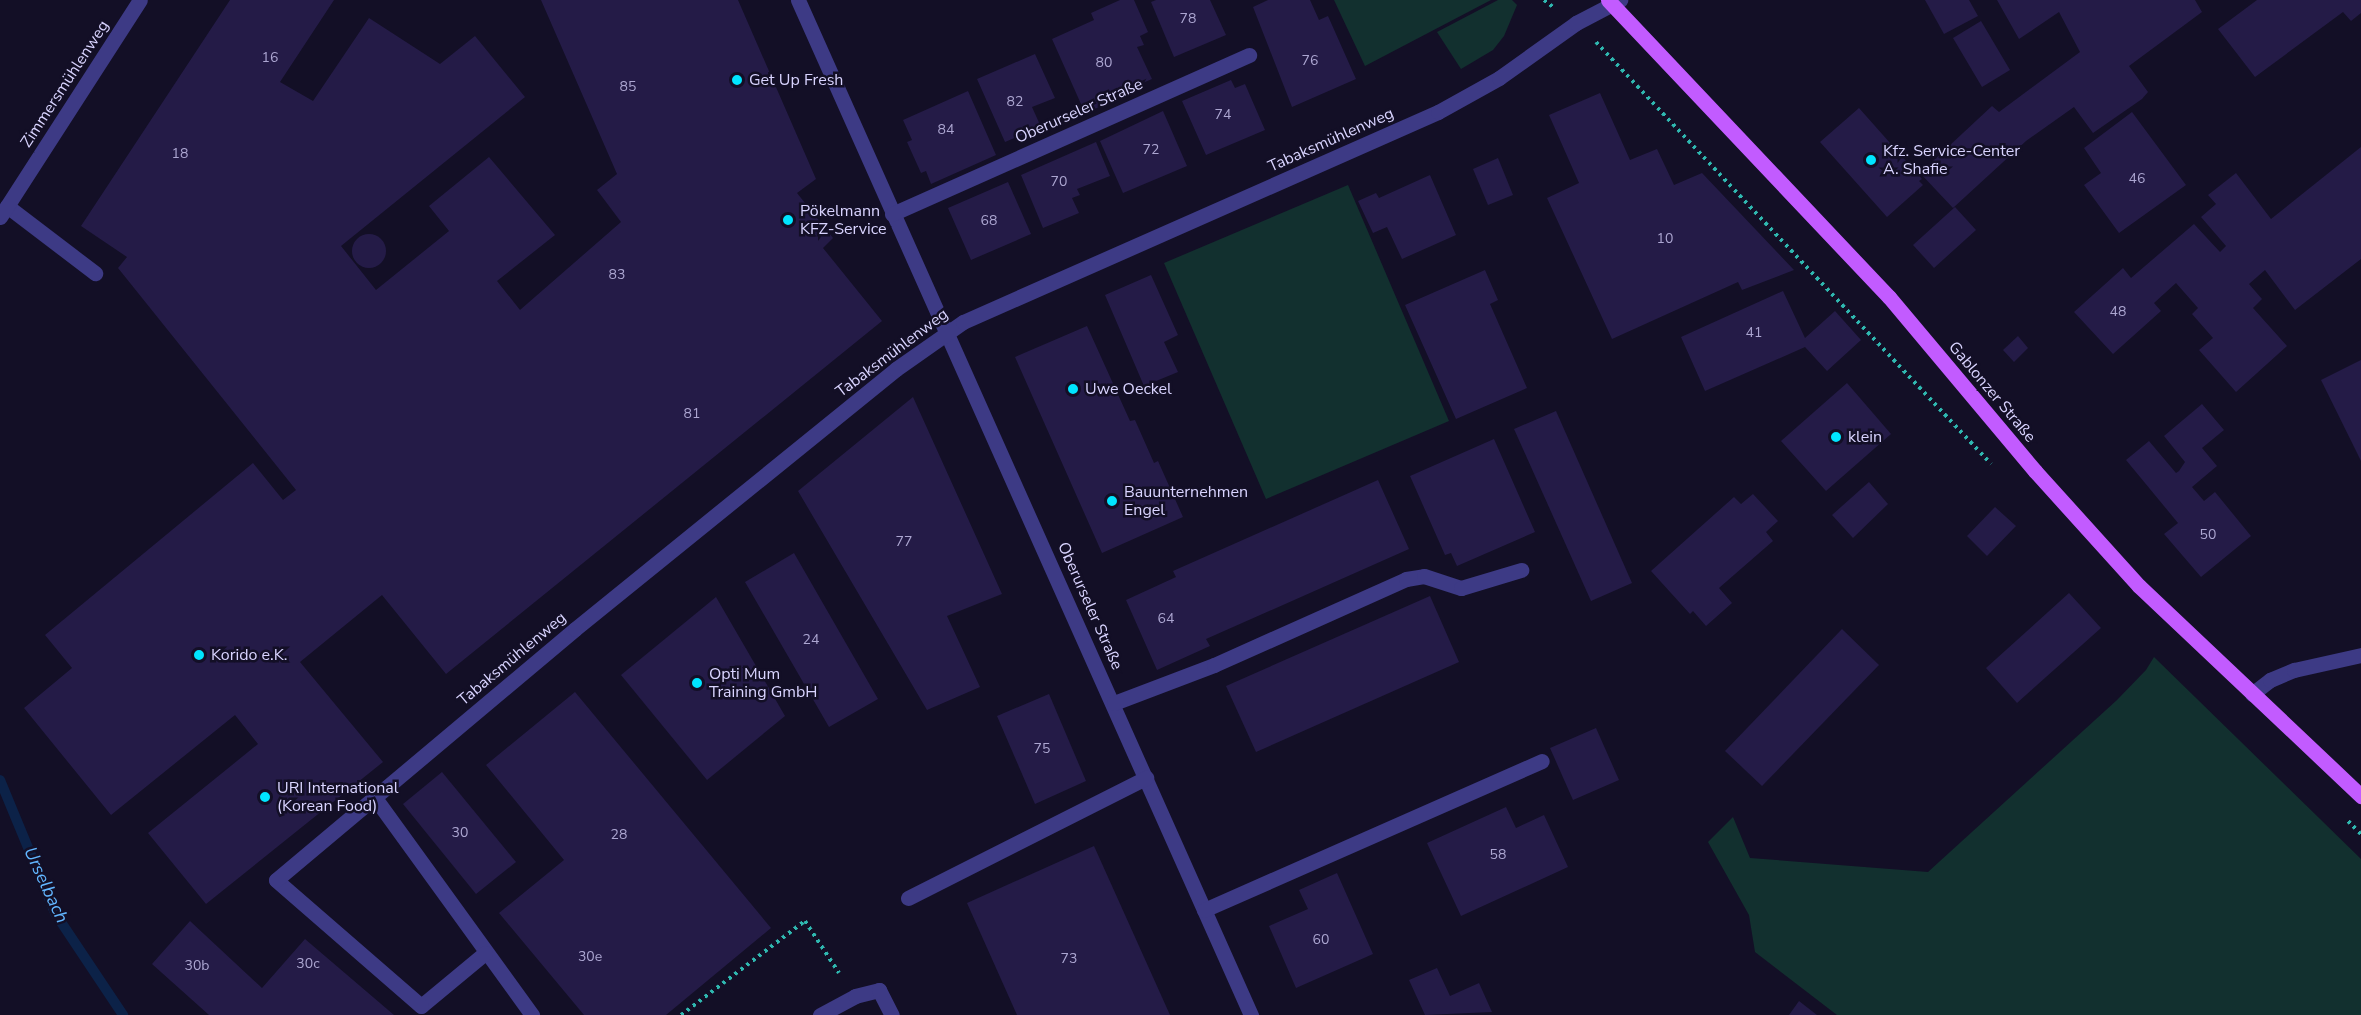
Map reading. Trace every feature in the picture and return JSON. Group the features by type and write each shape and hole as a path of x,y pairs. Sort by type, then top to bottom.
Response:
{"main road":[{"name":"Gablonzer Straße","path":"1613,1 1890,297 2035,471 2139,586 2361,796"}],"street":[{"name":"Zimmersmühlenweg","path":"3,212 140,0"},
{"name":"Oberurseler Straße","path":"798,0 892,214 1114,703 1251,1015"},
{"name":"Tabaksmühlenweg","path":"485,953 421,1006 276,880 584,622 896,369 963,322 1438,112 1499,78 1576,23 1613,1"},
{"name":"Oberurseler Straße","path":"892,214 1249,55"},
{"path":"3,212 95,273"},
{"path":"1114,703 1214,665 1406,579 1424,576 1461,588 1521,570"},
{"path":"2252,694 2270,680 2294,670 2361,655"},
{"path":"1204,910 1542,761"},
{"path":"908,898 1146,778"},
{"path":"375,798 532,1015"},
{"path":"820,1015 855,996 879,990 892,1015"}],"path":[{"path":"1544,0 1576,23 1996,469"},
{"path":"2344,818 2361,834"},
{"path":"681,1015 805,921 855,996"}],"green space":[{"path":"1334,0 1491,0 1365,66"},
{"path":"1498,0 1512,0 1517,5 1504,36 1493,50 1461,69 1437,32"},
{"path":"1348,185 1449,421 1266,499 1164,263"},
{"path":"2154,657 2361,859 2361,1015 1837,1015 1755,952 1749,915 1708,842 1733,817 1750,858 1928,872 2117,700 2146,670"}],"building":[{"path":"230,0 334,0 280,82 313,101 369,18 440,64 475,36 525,97 341,246 376,290 449,231 429,206 489,157 555,235 497,281 520,310 621,222 597,190 617,174 541,0 738,0 816,179 797,193 833,238 823,248 882,321 446,674 382,595 300,662 383,762 206,904 148,833 258,744 235,715 111,815 24,708 72,668 45,635 253,463 283,500 296,490 118,268 127,257 81,226"},
{"path":"1120,0 1134,0 1148,32 1140,36 1144,45 1137,47 1152,79 1126,90 1128,95 1085,113 1052,39 1094,20 1091,13"},
{"path":"1156,0 1210,0 1226,35 1174,57 1151,2"},
{"path":"1268,0 1310,0 1319,20 1328,16 1356,79 1292,107 1253,7"},
{"path":"1925,0 1969,0 1978,16 1944,34"},
{"path":"1997,0 2195,0 2202,12 2129,66 2148,92 2142,99 2093,133 2074,107 2026,141 1953,208 1920,173 1992,106 1999,112 2080,52 2059,12 2019,39"},
{"path":"2257,0 2361,0 2361,13 2351,21 2343,12 2255,77 2218,29"},
{"path":"1981,21 2010,70 1982,87 1953,38"},
{"path":"1035,54 1055,98 1032,107 1041,127 1005,142 977,79"},
{"path":"1231,80 1235,88 1245,84 1265,130 1206,155 1182,101"},
{"path":"968,91 996,155 931,184 926,171 921,173 907,142 912,140 903,120"},
{"path":"1600,93 1630,160 1657,149 1674,185 1702,173 1794,270 1742,290 1738,282 1612,339 1547,198 1579,183 1549,115"},
{"name":"Kfz. Service-Center A. Shafie","path":"1859,108 1922,179 1919,181 1923,185 1887,217 1820,142"},
{"path":"1163,111 1187,166 1123,193 1100,141"},
{"path":"2132,112 2186,185 2119,233 2084,185 2101,173 2084,148"},
{"path":"1096,142 1110,176 1077,189 1080,195 1072,198 1079,213 1043,228 1021,175"},
{"path":"2361,147 2361,259 2295,310 2265,270 2249,284 2262,299 2253,308 2287,346 2236,392 2199,350 2213,338 2192,314 2198,308 2176,283 2154,303 2161,311 2113,354 2074,312 2123,268 2131,278 2194,224 2220,252 2226,246 2201,217 2216,204 2208,195 2236,173 2271,219"},
{"path":"1498,158 1513,195 1488,205 1473,169"},
{"path":"1430,175 1456,235 1402,259 1387,227 1373,233 1358,201 1376,193 1379,198"},
{"path":"1008,182 1031,234 971,260 948,208"},
{"path":"1955,207 1976,230 1934,268 1913,245"},
{"path":"369,234 381,239 386,251 381,263 369,268 357,263 352,251 357,239"},
{"path":"1485,270 1498,300 1490,304 1527,388 1456,419 1405,305"},
{"path":"1151,275 1178,335 1164,342 1178,372 1144,386 1105,295"},
{"path":"1783,291 1805,338 1835,311 1861,340 1827,371 1805,347 1705,391 1681,337"},
{"path":"1087,326 1130,421 1135,420 1154,463 1158,461 1183,517 1102,553 1015,357"},
{"path":"2018,336 2028,348 2014,362 2003,350"},
{"path":"2361,360 2361,461 2321,380"},
{"name":"klein","path":"1847,383 1891,434 1826,491 1781,441"},
{"path":"913,397 1002,594 947,616 980,687 927,710 798,491"},
{"path":"2202,404 2224,430 2202,448 2217,466 2192,487 2204,501 2215,492 2251,536 2201,577 2164,534 2178,523 2126,460 2149,441 2176,473 2179,471 2185,462 2164,436"},
{"path":"1556,411 1632,583 1591,601 1514,429"},
{"path":"1494,439 1535,532 1457,566 1451,553 1445,555 1410,476"},
{"path":"1378,480 1409,549 1206,639 1210,646 1157,670 1126,600 1176,577 1173,571"},
{"path":"1869,482 1888,504 1853,538 1832,515"},
{"path":"1753,494 1778,521 1766,532 1773,541 1719,588 1732,603 1706,626 1693,611 1690,614 1651,571 1734,497 1741,504"},
{"path":"1995,507 2016,526 1987,556 1967,536"},
{"path":"794,553 878,699 829,727 745,582"},
{"path":"2069,593 2101,628 2017,703 1986,668"},
{"path":"1430,596 1459,662 1256,752 1226,686"},
{"name":"Opti Mum Training GmbH","path":"716,597 785,716 707,780 621,675"},
{"path":"1842,629 1879,665 1762,786 1725,751"},
{"path":"575,692 771,928 666,1015 584,1015 499,913 564,860 486,765"},
{"path":"1049,694 1086,781 1035,804 997,716"},
{"path":"1596,728 1619,780 1573,800 1550,748"},
{"path":"442,772 516,862 476,894 403,804"},
{"path":"1506,807 1516,828 1544,815 1568,867 1461,916 1427,843"},
{"path":"1094,846 1170,1015 1017,1015 967,903"},
{"path":"1337,873 1373,954 1296,988 1269,926 1308,909 1299,890"},
{"path":"190,921 262,988 305,939 394,1015 209,1015 152,964"},
{"path":"1437,968 1450,996 1479,983 1492,1012 1425,1015 1409,980"},
{"path":"1799,1001 1817,1015 1789,1015"}],"waterway":[{"name":"Urselbach","path":"0,780 55,913 123,1015"}],"place":[{"name":"Get Up Fresh","path":"737,80"},
{"name":"Kfz. Service-Center A. Shafie","path":"1871,160"},
{"name":"Pökelmann KFZ-Service","path":"788,220"},
{"name":"Uwe Oeckel","path":"1073,389"},
{"name":"klein","path":"1836,437"},
{"name":"Bauunternehmen Engel","path":"1112,501"},
{"name":"Korido e.K.","path":"199,655"},
{"name":"Opti Mum Training GmbH","path":"697,683"},
{"name":"URI International (Korean Food)","path":"265,797"}]}
